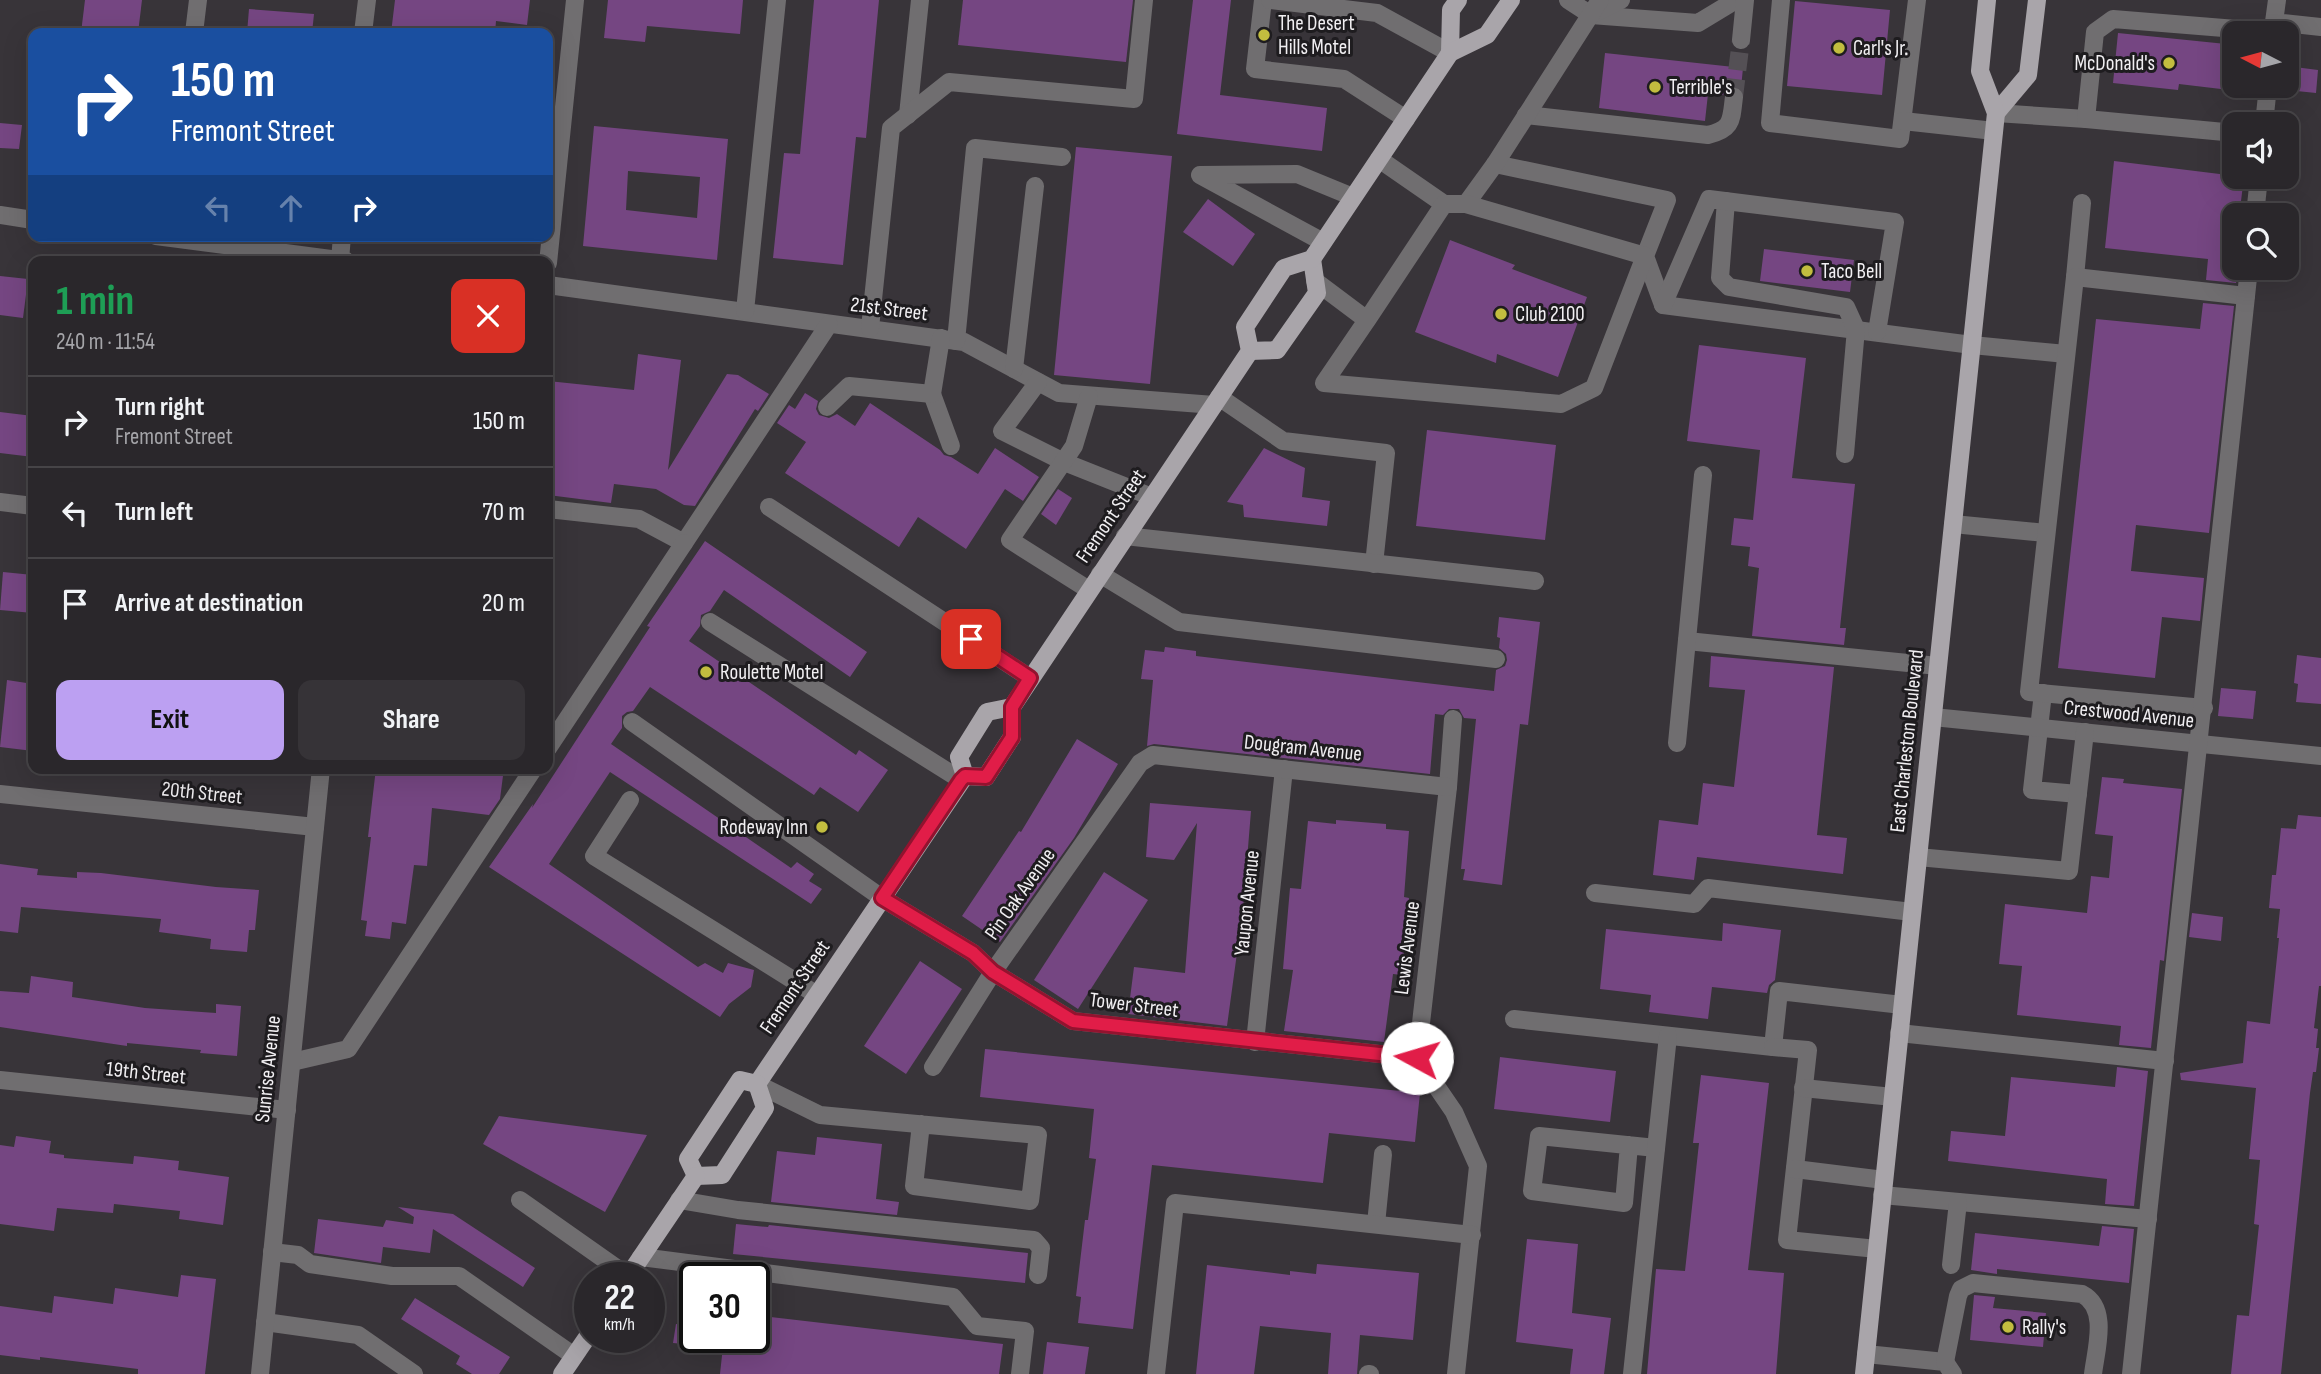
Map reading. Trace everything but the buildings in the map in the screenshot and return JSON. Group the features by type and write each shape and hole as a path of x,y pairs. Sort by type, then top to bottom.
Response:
{"main road":[{"path":"1311,259 1317,293 1277,351 1250,351 1245,327 1251,317 1284,268 1311,259 1450,52 1451,9 1458,0"},
{"path":"1450,52 1487,35 1511,0"},
{"name":"East Charleston Boulevard","path":"1864,1374 1995,122 1980,71 1987,0"},
{"path":"1995,122 2028,75 2037,0"},
{"name":"Fremont Street","path":"757,1084 963,778 986,777 1012,737 1012,707 1250,351"},
{"path":"963,778 959,757 987,712 1012,707"},
{"path":"740,1080 757,1084 765,1108 722,1175 696,1176 688,1159 740,1080"},
{"path":"638,1262 696,1176"},
{"path":"562,1374 576,1353"}],"street":[{"path":"195,28 198,0"},
{"path":"364,28 367,0"},
{"path":"553,214 575,0"},
{"path":"745,310 777,0"},
{"path":"908,115 920,0"},
{"path":"870,328 891,128 949,82 1134,99 1144,0"},
{"path":"1263,0 1255,69 1344,79 1406,119"},
{"path":"1270,0 1377,13 1450,52"},
{"path":"1568,0 1698,23 1736,0"},
{"path":"1466,204 1495,164 1596,7 1621,0"},
{"path":"1741,40 1745,0"},
{"path":"1782,0 1770,123 1900,138 1917,0"},
{"path":"2275,21 2277,0"},
{"path":"2086,119 2095,32 2113,19 2222,26"},
{"path":"2300,28 2321,27"},
{"path":"1526,115 1708,135 1723,131 1731,121 1734,97"},
{"path":"1903,121 2086,119 2222,132"},
{"path":"951,446 932,394 948,340 975,148 1062,157"},
{"path":"1379,159 1444,204 1466,204 1645,256"},
{"path":"1444,204 1324,383 1561,404 1594,388 1667,200 1495,164"},
{"path":"1323,242 1200,175 1297,174 1353,197"},
{"path":"1014,369 1035,186"},
{"path":"1663,305 1709,198 1895,222 1877,332"},
{"path":"1726,201 1719,266 1720,278 1729,287 1846,307 1856,329 1845,454"},
{"path":"2082,202 2029,692 2204,708"},
{"path":"0,215 28,219"},
{"path":"210,242 311,256"},
{"path":"1645,256 1663,305"},
{"path":"2075,277 2246,296"},
{"path":"2131,1374 2248,280"},
{"path":"1315,281 1367,320"},
{"name":"21st Street","path":"553,286 964,342 1059,393 1217,401"},
{"path":"1663,305 1972,345 2066,354"},
{"path":"553,740 830,324"},
{"path":"1038,382 1002,431 1064,462 1152,497"},
{"path":"827,407 849,386 932,394"},
{"path":"1089,396 1074,446 1010,540 1089,590"},
{"path":"1217,401 1283,441 1386,453 1374,564"},
{"path":"1678,743 1703,475"},
{"path":"0,502 28,505"},
{"path":"769,507 1030,678"},
{"path":"553,510 639,519 684,543"},
{"path":"1953,524 2046,533"},
{"path":"1125,536 1535,581"},
{"path":"1100,574 1179,622 1496,659"},
{"path":"710,622 963,778"},
{"path":"1687,641 1938,666"},
{"path":"2043,693 2032,790 2078,794"},
{"name":"Crestwood Avenue","path":"1933,717 2321,755"},
{"name":"Lewis Avenue","path":"1417,1058 1448,787 1452,719"},
{"name":"Tower Street","path":"632,722 882,898 973,953 993,972 1073,1021 1417,1058"},
{"path":"1918,857 2069,871 2085,732"},
{"name":"Dougram Avenue","path":"1153,755 1448,787"},
{"name":"Pin Oak Avenue","path":"933,1067 993,972 1140,763 1153,755"},
{"name":"Yaupon Avenue","path":"1255,1042 1284,769"},
{"name":"Sunrise Avenue","path":"260,1374 320,774"},
{"path":"292,1062 348,1049 530,774"},
{"name":"20th Street","path":"0,794 316,827"},
{"path":"631,800 594,856 817,995"},
{"path":"1595,893 1694,904 1708,888 1912,912"},
{"path":"1773,1047 1779,991 1902,1004"},
{"path":"1514,1019 1808,1050 1787,1240 1877,1249"},
{"path":"1899,1033 2165,1061"},
{"path":"1632,1374 1668,1036"},
{"path":"1417,1058 1454,1112 1478,1166 1456,1374"},
{"name":"19th Street","path":"0,1080 286,1110"},
{"path":"757,1084 820,1115 921,1124 1038,1135 1030,1201 914,1186 921,1124"},
{"path":"1804,1088 1893,1097"},
{"path":"1629,1145 1624,1203 1532,1191 1539,1136 1629,1145 1656,1148"},
{"path":"1376,1224 1383,1154"},
{"path":"1795,1169 1958,1202 2148,1219"},
{"path":"520,1200 607,1262"},
{"path":"679,1200 738,1210 1034,1240 1041,1248 1038,1275"},
{"path":"1951,1265 1958,1202"},
{"path":"1156,1374 1175,1203 1472,1235"},
{"path":"272,1252 298,1255 310,1264 392,1276 459,1276 574,1356"},
{"path":"641,1257 953,1297 977,1326 1025,1331 1020,1374"},
{"path":"1866,1354 1949,1368 1958,1297 1961,1289 1973,1283 2082,1294 2090,1298 2098,1312 2093,1374"},
{"path":"265,1322 358,1335 414,1374"}],"tunnel":[{"path":"1734,97 1741,40"}],"place":[{"name":"The Desert Hills Motel","path":"1264,35"},
{"name":"Carl's Jr.","path":"1839,48"},
{"name":"McDonald's","path":"2169,63"},
{"name":"Terrible's","path":"1655,87"},
{"name":"Taco Bell","path":"1807,271"},
{"name":"Club 2100","path":"1501,314"},
{"name":"Roulette Motel","path":"706,672"},
{"name":"Rodeway Inn","path":"822,827"},
{"name":"Rally's","path":"2008,1327"}],"route":[{"path":"971,639 1030,678 1012,707 1012,737 986,777 965,776 961,780 882,898 973,953 993,972 1073,1021 1417,1058"}]}
